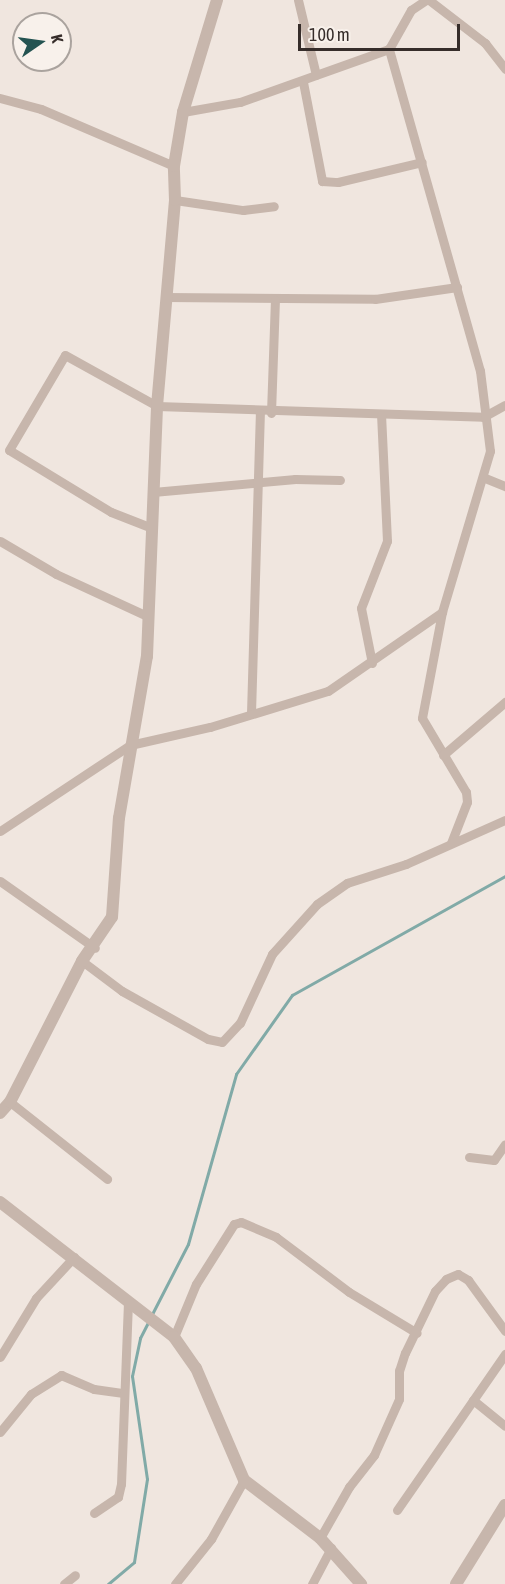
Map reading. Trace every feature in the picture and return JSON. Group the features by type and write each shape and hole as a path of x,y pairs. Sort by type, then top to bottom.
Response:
{"street":[{"path":"0,1113 10,1102 82,962 95,948 112,917 119,818 147,656 157,406 175,200 174,166 183,112 217,0"},
{"path":"298,0 316,75"},
{"path":"183,112 240,102 303,82 316,75 389,50 411,10 428,0 485,43 505,69"},
{"path":"389,50 480,371 483,417 489,451 484,478 442,612 422,718 466,792 467,801 452,843"},
{"path":"303,82 322,181 338,182 422,162"},
{"path":"0,98 41,109 174,166"},
{"path":"175,200 243,210 274,206"},
{"path":"166,297 275,300 375,299 457,286"},
{"path":"251,713 260,484 275,300"},
{"path":"152,528 111,512 9,450 65,355 157,406 266,413 483,417 505,405"},
{"path":"372,663 361,608 387,541 381,416"},
{"path":"484,478 505,486"},
{"path":"153,492 340,480"},
{"path":"0,541 56,574 147,616"},
{"path":"0,831 130,745 328,692 442,612"},
{"path":"443,755 505,702"},
{"path":"82,962 122,991 208,1039 222,1042 240,1023 272,954 317,904 347,883 406,864 505,820"},
{"path":"0,881 95,948"},
{"path":"10,1102 107,1179"},
{"path":"469,1157 494,1160 505,1144"},
{"path":"0,1202 74,1257 174,1337 196,1368 244,1480 320,1538 361,1584"},
{"path":"174,1337 196,1284 234,1224 241,1222 276,1238 349,1292 417,1334"},
{"path":"0,1357 36,1298 74,1257"},
{"path":"320,1538 349,1487 374,1455 399,1399 399,1371 435,1291 458,1274 478,1292 505,1331"},
{"path":"94,1513 118,1497 128,1301"},
{"path":"397,1510 505,1354"},
{"path":"0,1432 32,1394 61,1375 94,1389 122,1393"},
{"path":"473,1400 505,1426"},
{"path":"175,1584 211,1539 244,1480"},
{"path":"456,1584 505,1505"},
{"path":"312,1584 330,1548"},
{"path":"64,1584 75,1575"}],"waterway":[{"path":"151,1316 188,1244 236,1074 292,995 505,876"},
{"path":"108,1584 134,1562 147,1479 132,1376 140,1338 148,1322"}]}
